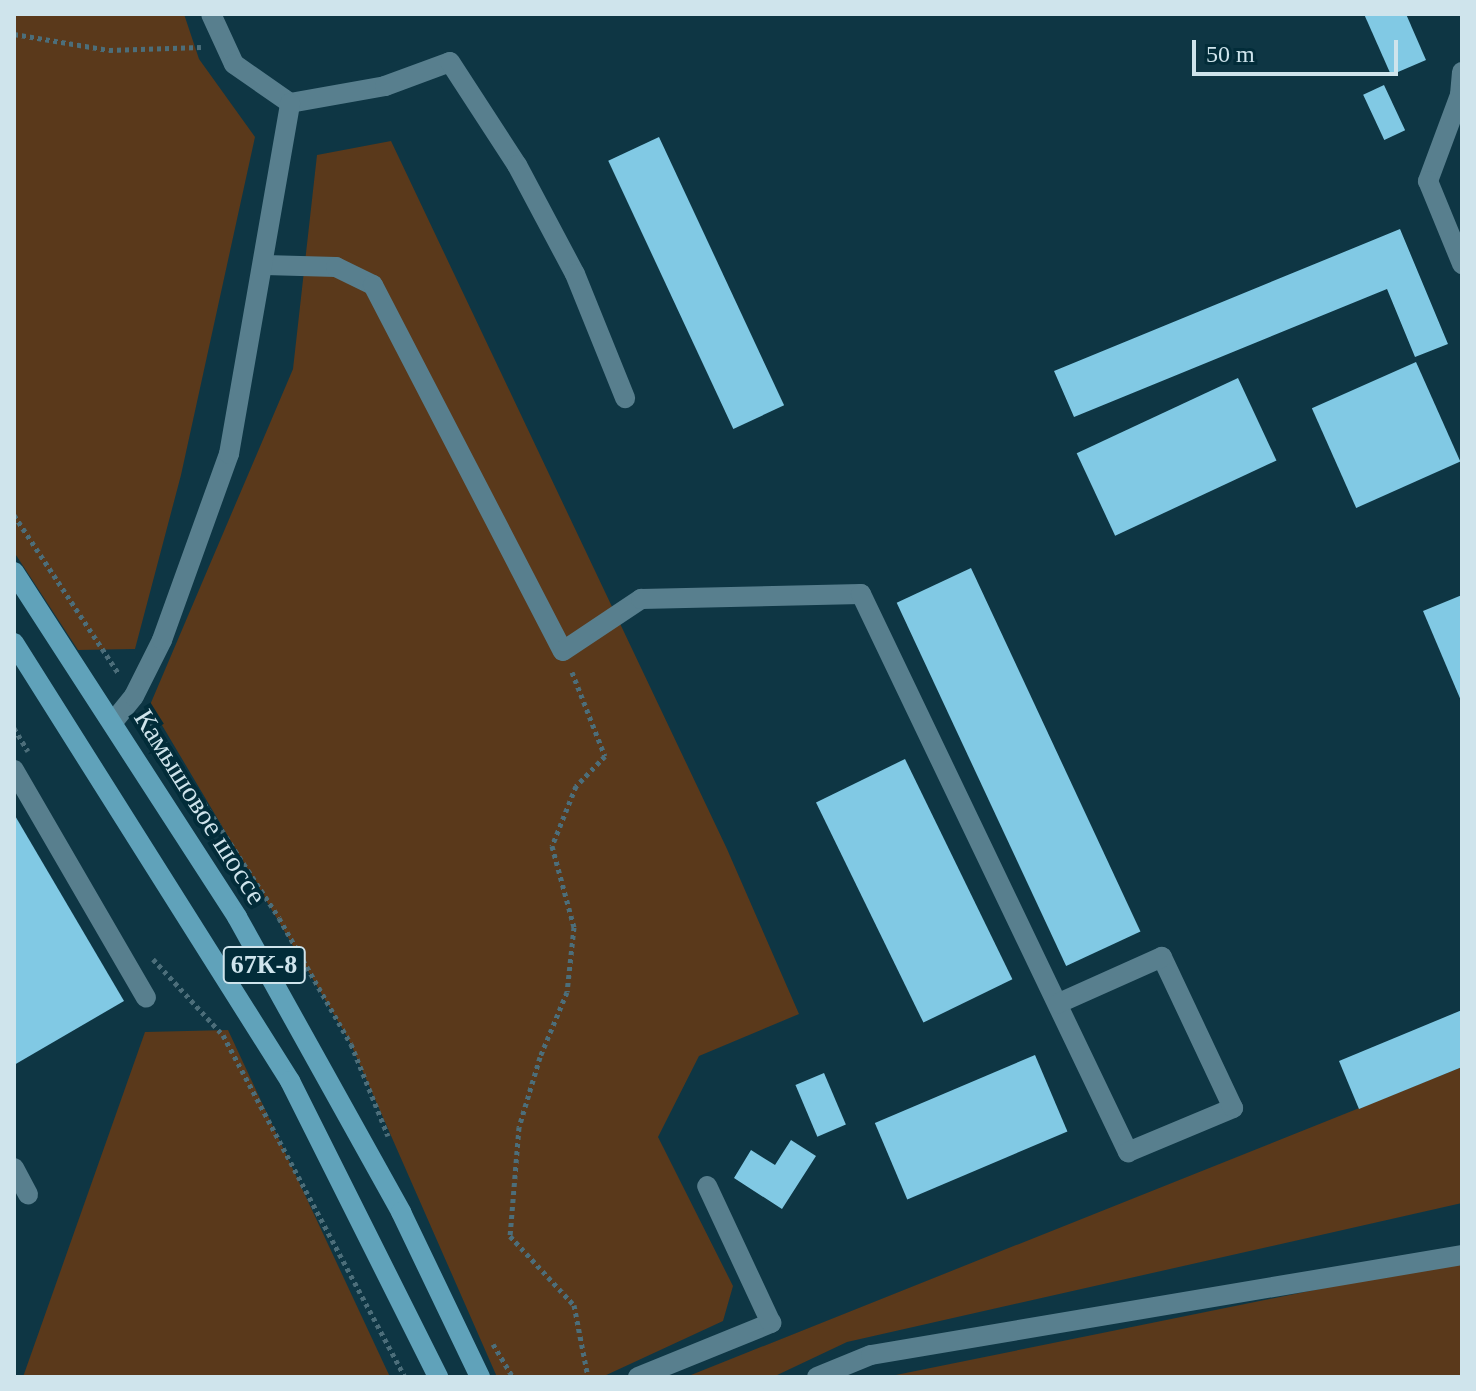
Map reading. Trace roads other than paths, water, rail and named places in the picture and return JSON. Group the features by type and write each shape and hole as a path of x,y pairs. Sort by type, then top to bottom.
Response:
{"main road":[{"name":"Камышовое шоссе","path":"14,572 237,917 401,1212 480,1377"},
{"name":"67К-8","path":"14,643 290,1081 438,1377"}],"street":[{"path":"211,14 234,64 290,103 385,86 450,62 517,165 575,274 625,398"},
{"path":"1462,72 1460,95 1428,181 1462,264"},
{"path":"113,722 134,696 162,640 229,454 265,265 290,103"},
{"path":"265,265 336,267 373,285 563,651 641,599 861,594 1128,1152 1233,1108 1162,957 1059,1003"},
{"path":"14,770 146,998"},
{"path":"14,1168 28,1194"},
{"path":"638,1377 771,1323 707,1186"},
{"path":"817,1377 871,1355 1462,1255"}]}
